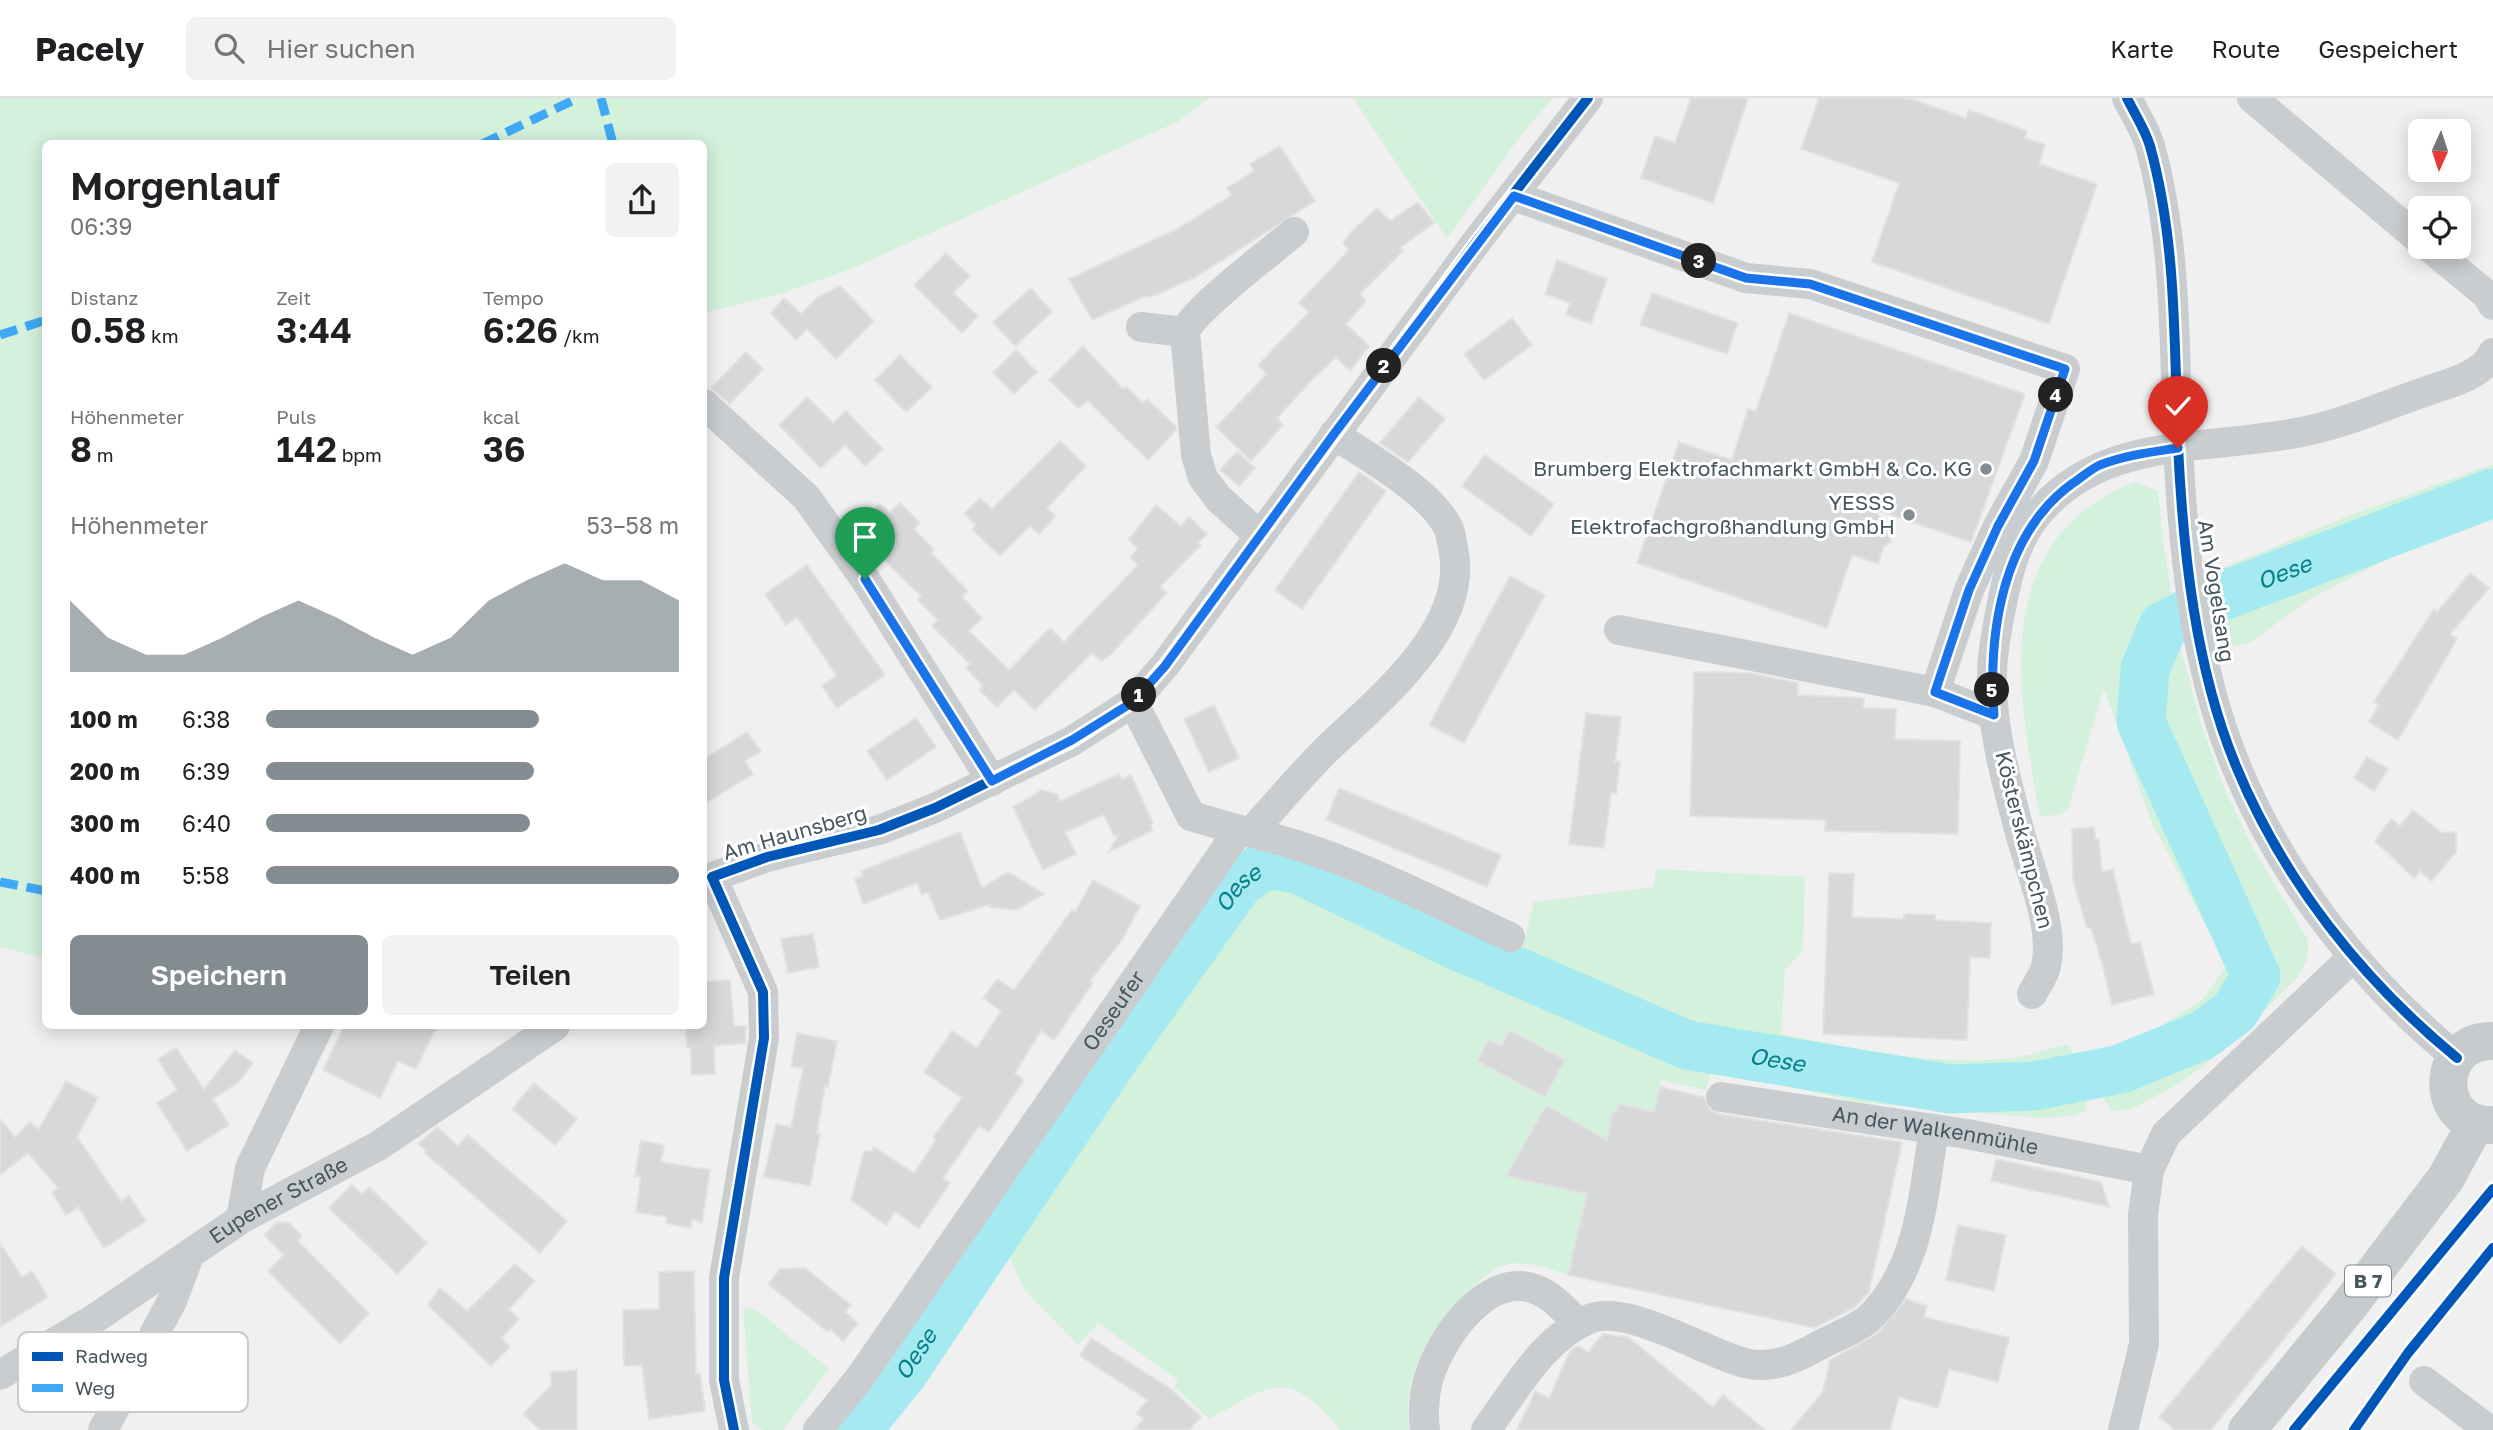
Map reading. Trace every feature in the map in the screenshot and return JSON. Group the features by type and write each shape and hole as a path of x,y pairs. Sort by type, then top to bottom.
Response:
{"main road":[{"path":"2456,1058 2471,1045 2493,1041"},
{"name":"B 7","path":"2247,1430 2348,1307 2485,1124 2462,1115 2448,1091 2448,1077 2456,1058"}],"street":[{"path":"1510,937 1388,878 1311,848 1191,816 1133,702 1165,666 1334,434 1588,98"},
{"name":"Am Vogelsang","path":"2127,98 2149,143 2164,211 2173,288 2178,448 2190,579 2200,642 2236,766 2285,862 2339,942 2412,1021 2456,1058"},
{"path":"2252,98 2408,230"},
{"path":"1514,196 1746,278 1810,284 2065,369 2034,461 1998,526 1969,590 1935,692"},
{"path":"1260,536 1219,499 1203,478 1196,455 1185,332 1188,325 1203,310 1294,232"},
{"path":"2444,259 2487,295 2493,305"},
{"path":"1141,327 1185,332"},
{"name":"Kösterskämpchen","path":"2032,994 2046,968 2048,936 2019,830 1994,715 1992,686 1995,637 2014,557 2030,524 2060,493 2098,466 2135,455 2302,432 2459,380 2488,364 2493,353"},
{"path":"707,407 806,497 865,579 992,781"},
{"name":"Oeseufer","path":"818,1430 859,1379 1245,831 1402,676 1431,641 1455,578 1455,556 1449,528 1425,499 1334,434"},
{"path":"1619,630 1935,692 1994,715"},
{"name":"Am Haunsberg","path":"734,1430 724,1380 724,1278 764,1038 763,992 708,881 767,857 879,830 992,781 1072,740 1133,702"},
{"path":"2123,1430 2144,1344 2143,1215 2149,1170 2166,1134 2353,957"},
{"path":"241,1219 250,1168 318,1029"},
{"name":"Eupener Straße","path":"68,1332 189,1256 241,1219 378,1146 551,1029"},
{"name":"An der Walkenmühle","path":"1721,1097 1934,1129 2149,1170"},
{"path":"1486,1430 1560,1335 1592,1317 1626,1318 1746,1364 1776,1365 1802,1355 1865,1321 1902,1275 1917,1228 1934,1129"},
{"path":"155,1332 172,1301 189,1256"},
{"path":"1425,1430 1428,1380 1438,1353 1471,1311 1490,1292 1511,1286 1529,1287 1547,1294 1579,1324"},
{"name":"Eupener Straße","path":"0,1375 18,1364"},
{"path":"2424,1381 2489,1430"},
{"path":"103,1430 113,1412"}],"green space":[{"path":"0,98 1209,98 1177,122 853,268 783,293 707,312 707,140 42,140 42,957 0,947"},
{"path":"1353,98 1553,98 1518,139 1447,239"},
{"path":"2493,464 2493,512 2427,538 2308,600 2251,642 2231,647 2215,571 2351,515"},
{"path":"2134,482 2158,491 2163,542 2180,645 2201,723 2224,788 2255,852 2308,940 2307,959 2297,978 2223,1051 2180,1083 2132,1109 2111,1111 2100,1092 2092,1053 2163,1025 2203,999 2225,968 2224,960 2151,821 2104,688 2068,809 2061,815 2040,816 2031,768 2021,671 2024,625 2034,581 2054,542 2087,508"},
{"path":"1655,869 1805,877 1803,950 1785,970 1781,1034 1896,1055 1955,1060 2012,1058 2065,1045 2071,1047 2074,1061 2013,1074 1924,1072 1746,1042 1665,1018 1521,955 1534,902 1654,887"},
{"path":"1270,882 1349,903 1486,975 1609,1030 1703,1061 1838,1089 1959,1105 2008,1104 2087,1091 2086,1111 2075,1116 2039,1118 1858,1102 1711,1070 1706,1090 1661,1080 1634,1204 1587,1194 1568,1275 1534,1265 1507,1264 1472,1288 1444,1319 1414,1372 1409,1392 1409,1430 1340,1430 1323,1410 1307,1397 1293,1389 1279,1387 1249,1397 1210,1419 1174,1387 1178,1380 1098,1323 1078,1345 1024,1289 1007,1251 1257,890"},
{"path":"743,1307 758,1311 829,1369 783,1430 762,1430 752,1423"}],"building":[{"path":"1691,98 1748,98 1713,203 1641,178 1655,136 1675,143"},
{"path":"1819,98 1908,98 1966,118 1969,110 2027,131 2025,138 2045,145 2039,164 2097,184 2049,324 1872,262 1899,183 1801,149"},
{"path":"1280,146 1315,201 1194,278 1092,320 1069,279 1177,229 1232,195 1227,188 1254,171 1250,164"},
{"path":"1418,202 1434,223 1400,248 1403,251 1360,294 1366,301 1346,324 1369,346 1350,371 1336,357 1310,382 1277,418 1283,425 1251,461 1216,427 1267,374 1258,365 1309,312 1299,303 1349,250 1343,243 1350,233 1377,208 1390,221"},
{"path":"946,253 970,276 953,293 978,316 962,333 914,285"},
{"path":"1557,260 1607,279 1591,324 1566,315 1570,303 1545,294"},
{"path":"840,286 874,321 836,359 807,329 796,340 771,313 784,298 801,314 818,297"},
{"path":"1031,288 1052,312 1015,346 993,322"},
{"path":"1652,293 1738,323 1727,354 1640,325"},
{"path":"1789,313 2025,394 1971,542 1876,510 1892,542 1884,546 1878,564 1852,555 1827,628 1637,563 1679,442 1732,460 1748,409 1756,411"},
{"path":"1512,318 1532,345 1484,380 1464,354"},
{"path":"1083,346 1123,389 1127,387 1143,403 1147,399 1176,427 1148,460 1088,401 1078,408 1049,380"},
{"path":"1016,350 1037,372 1014,394 993,373"},
{"path":"746,352 763,369 730,404 711,388"},
{"path":"900,355 932,387 906,412 875,380"},
{"path":"807,397 833,423 846,411 883,449 865,466 845,445 821,468 779,425"},
{"path":"1419,397 1445,419 1408,462 1380,443"},
{"path":"1060,441 1086,466 1047,508 1056,516 1039,534 1030,526 1000,556 972,529 976,525 964,514 980,498 992,509"},
{"path":"1237,452 1255,468 1239,486 1220,470"},
{"path":"1485,455 1554,504 1531,536 1462,486"},
{"path":"1359,472 1386,491 1302,609 1275,590"},
{"path":"900,503 920,523 914,529 934,550 931,553 968,591 962,597 982,618 969,631 1009,670 1050,628 1064,642 1138,565 1130,557 1138,549 1129,539 1156,505 1181,526 1189,517 1207,534 1198,543 1201,545 1160,587 1167,593 1111,654 1101,661 1092,653 1035,710 1014,690 997,707 979,690 983,686 966,668 970,664 932,626 938,620 918,600 921,596 883,559 890,553 869,533 872,530 863,521 880,504 889,513"},
{"path":"807,565 885,675 837,708 822,686 836,676 827,661 797,617 786,625 765,594"},
{"path":"2470,573 2489,588 2450,634 2457,639 2398,740 2369,722 2379,705 2374,702 2434,609 2437,612"},
{"path":"1510,576 1545,595 1464,743 1429,725"},
{"path":"1694,672 1750,673 1798,683 1798,695 1864,698 1863,708 1896,709 1895,739 1960,741 1958,834 1825,831 1826,820 1690,816"},
{"path":"1214,705 1239,758 1209,772 1184,719"},
{"path":"1586,713 1621,717 1615,762 1620,762 1616,794 1611,793 1604,848 1569,844"},
{"path":"916,718 936,747 887,780 867,751"},
{"path":"747,732 761,751 745,761 753,774 707,802 707,757"},
{"path":"2367,757 2388,769 2374,791 2354,778"},
{"path":"1119,774 1122,779 1131,775 1153,823 1150,825 1153,830 1109,852 1119,834 1114,836 1104,815 1065,832 1076,854 1043,870 1013,807 1042,790 1057,794 1060,801"},
{"path":"1339,788 1501,855 1487,887 1326,820"},
{"path":"2413,810 2442,833 2456,832 2456,852 2432,881 2420,871 2414,878 2375,841 2391,819 2400,826"},
{"path":"2094,827 2095,839 2099,839 2102,872 2113,869 2131,944 2140,942 2154,994 2112,1005 2091,928 2087,928 2073,880 2072,829"},
{"path":"960,832 982,888 1008,872 1044,894 1016,910 989,907 991,904 940,920 928,892 922,895 917,883 863,904 855,879 863,876 861,871"},
{"path":"1829,873 1854,874 1852,917 1904,919 1904,914 1935,915 1935,920 1991,923 1990,958 1970,957 1967,1040 1823,1034"},
{"path":"1093,880 1140,906 1122,940 1090,981 1093,983 1054,1040 1041,1031 1015,1073 1024,1080 989,1132 979,1126 943,1178 950,1183 919,1228 895,1212 886,1225 851,1200 864,1151 872,1151 874,1147 914,1173 936,1140 933,1137 962,1098 924,1072 952,1031 977,1048 1001,1011 983,998 997,979 1014,990 1072,910 1075,912"},
{"path":"813,934 819,967 788,973 781,939"},
{"path":"730,980 734,1026 746,1026 745,1043 714,1046 715,1074 691,1075 691,1048 687,1048 686,1029 707,1029 707,982"},
{"path":"343,1029 436,1029 416,1069 398,1061 380,1098 323,1070"},
{"path":"1510,1030 1565,1060 1545,1097 1477,1061 1488,1040 1501,1046"},
{"path":"797,1033 837,1041 828,1087 825,1086 817,1133 820,1134 810,1186 764,1177 776,1124 791,1127 803,1068 791,1066"},
{"path":"176,1048 204,1089 235,1050 253,1063 239,1082 213,1099 229,1125 187,1151 157,1103 177,1090 158,1059"},
{"path":"66,1081 98,1098 77,1137 121,1201 129,1195 146,1221 104,1248 78,1207 66,1215 52,1192 58,1188 28,1153 0,1175 0,1119 15,1137 30,1122 39,1129"},
{"path":"534,1083 577,1119 555,1145 512,1109"},
{"path":"1660,1087 1704,1097 1710,1110 1718,1114 1902,1142 1869,1292 1855,1307 1815,1328 1568,1275 1587,1194 1506,1176 1546,1105 1607,1140 1613,1111 1617,1112 1619,1104 1654,1112"},
{"path":"437,1127 458,1146 468,1135 567,1221 540,1253 425,1153 427,1151 418,1144"},
{"path":"641,1141 664,1145 661,1162 710,1170 702,1222 692,1220 691,1228 666,1223 667,1217 636,1212 641,1176 635,1176"},
{"path":"1996,1159 2101,1182 2109,1207 1991,1181"},
{"path":"352,1185 362,1194 369,1187 427,1243 397,1274 329,1208"},
{"path":"278,1222 289,1223 302,1236 298,1241 369,1313 340,1344 268,1271 284,1255 264,1235"},
{"path":"1958,1225 2006,1235 1994,1291 1946,1280"},
{"path":"0,1243 22,1277 32,1271 48,1297 0,1327"},
{"path":"2302,1246 2336,1274 2211,1430 2175,1430 2159,1417"},
{"path":"515,1264 535,1281 509,1309 519,1319 501,1338 510,1347 491,1366 428,1305 440,1288 467,1311"},
{"path":"805,1268 851,1305 845,1312 858,1323 843,1341 768,1284 780,1269"},
{"path":"694,1271 696,1374 700,1374 705,1411 649,1419 642,1365 624,1366 623,1310 659,1309 659,1272"},
{"path":"1906,1299 1927,1306 1924,1317 2009,1338 1998,1382 1949,1369 1938,1408 1899,1397 1890,1430 1791,1430 1823,1392 1830,1360 1877,1334"},
{"path":"1603,1334 1628,1337 1713,1407 1723,1395 1765,1430 1517,1430 1535,1391 1549,1398 1570,1351 1578,1346 1588,1352"},
{"path":"1091,1338 1171,1389 1201,1417 1189,1430 1134,1430 1144,1419 1136,1413 1148,1400 1080,1356"},
{"path":"577,1370 577,1430 540,1430 523,1414 551,1386 551,1372"}],"waterway":[{"name":"Oese","path":"857,1430 903,1373 1113,1060 1239,883 1267,864 1297,869 1451,943 1687,1045 1950,1089 2034,1086 2121,1069 2203,1035 2235,1011 2256,976 2141,722 2145,669 2163,626 2220,597 2493,493"}],"marked path":[{"path":"490,140 578,98"},
{"path":"601,98 612,140"},
{"path":"0,335 42,321"},
{"path":"0,882 42,890"}],"cycle path":[{"path":"734,1430 724,1380 724,1278 764,1038 763,992 712,877 767,857 879,830 935,808 1072,741 1133,702 1165,665 1477,241 1588,98"},
{"path":"2127,98 2150,146 2165,220 2173,294 2183,526 2201,649 2222,728 2255,808 2277,849 2328,926 2389,996 2457,1058"},
{"path":"2294,1430 2493,1189"},
{"path":"2354,1430 2408,1353 2493,1248"}],"place":[{"name":"Brumberg Elektrofachmarkt GmbH & Co. KG","path":"1986,469"},
{"name":"YESSS Elektrofachgroßhandlung GmbH","path":"1909,515"}],"route":[{"path":"865,579 992,781 1072,740 1133,702 1165,666 1477,241 1514,196 1746,278 1810,284 2065,369 2034,461 1998,526 1969,590 1935,692 1994,715 1992,686 1995,637 2014,557 2030,524 2060,493 2098,466 2135,455 2178,448"}]}
